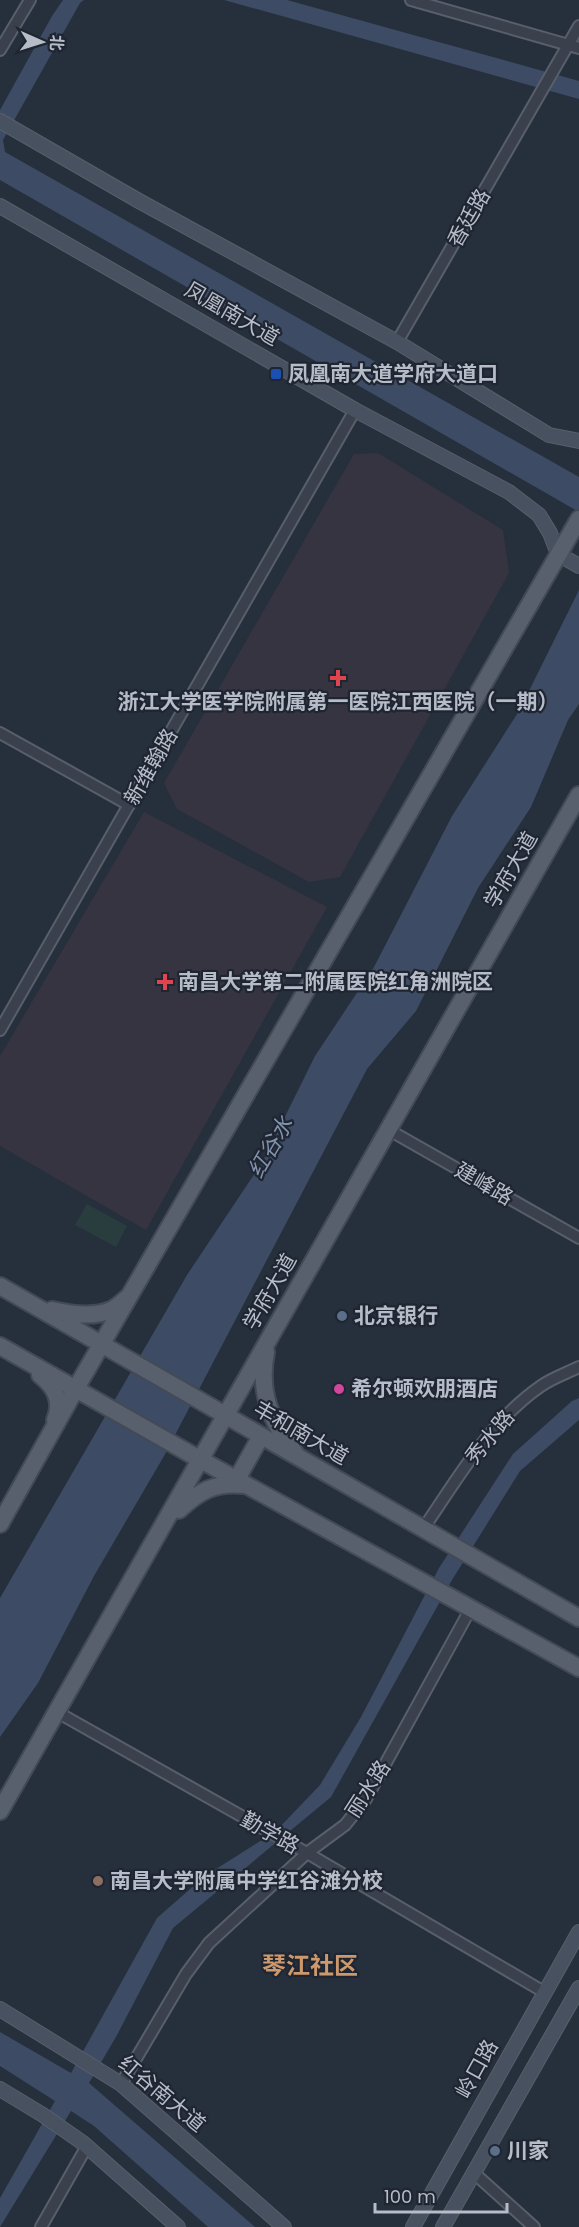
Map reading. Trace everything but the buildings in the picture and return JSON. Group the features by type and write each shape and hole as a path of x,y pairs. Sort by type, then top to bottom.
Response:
{"main road":[{"path":"6,125 139,201 397,342 549,435 579,441"},
{"name":"凤凰南大道","path":"0,206 356,410 509,492 538,515 558,554"},
{"path":"0,1524 75,1390 579,520"},
{"path":"558,554 579,566"},
{"name":"学府大道","path":"0,1811 165,1523 219,1411 268,1342 389,1130 573,819 579,795"},
{"name":"丰和南大道","path":"0,1286 579,1618"},
{"path":"36,1307 71,1314 94,1313 111,1310 132,1294"},
{"path":"268,1342 262,1382 268,1407 278,1429 300,1458"},
{"path":"0,1346 75,1390 574,1664"},
{"path":"16,1356 52,1384 57,1399 58,1414 48,1438"},
{"path":"243,1483 261,1436"},
{"path":"165,1523 194,1496 210,1488 243,1483"},
{"name":"岭口路","path":"413,2227 579,1932"},
{"path":"443,2227 579,1988"},
{"name":"红谷南大道","path":"0,2009 121,2084 284,2227"},
{"path":"0,2089 43,2115 87,2146 178,2227"}],"street":[{"path":"0,50 30,0"},
{"path":"411,0 574,47 579,26"},
{"name":"香廷路","path":"397,342 555,69 574,47"},
{"name":"新维翰路","path":"0,1030 356,410"},
{"path":"0,733 129,805"},
{"name":"建峰路","path":"389,1130 579,1238"},
{"name":"秀水路","path":"423,1529 477,1449 511,1409 543,1384 579,1367"},
{"name":"丽水路","path":"121,2084 186,1974 209,1943 307,1853 345,1825 366,1799 471,1608"},
{"name":"勤学路","path":"57,1712 307,1853 544,1992"},
{"path":"41,2227 87,2146"},
{"path":"474,2173 534,2227"}],"shaded area":[{"name":"浙江大学医学院附属第一医院江西医院（一期）","path":"378,453 503,530 509,573 340,877 309,882 177,809 164,783 354,454"},
{"name":"南昌大学第二附属医院红角洲院区","path":"144,812 327,907 146,1230 0,1146 0,1056"}],"green space":[{"path":"87,1204 127,1226 116,1247 75,1225"}],"water":[{"path":"63,0 84,0 80,3 3,140 5,152 579,477 579,512 0,180 0,110"},
{"path":"224,0 287,0 579,81 579,99"},
{"name":"红谷水","path":"579,590 579,704 568,720 531,807 478,888 416,1011 367,1069 164,1456 94,1576 38,1683 0,1737 0,1598 187,1275 263,1161 315,1056 374,967 452,816 519,711"},
{"path":"579,1398 579,1420 520,1471 452,1580 331,1797 173,1928 89,2083 255,2227 208,2227 94,2126 71,2111 0,2227 0,2198 55,2101 0,2066 0,2032 71,2073 157,1918 205,1876 276,1831 320,1785 361,1717 439,1568 513,1454 572,1401"}],"place":[{"name":"凤凰南大道学府大道口","path":"276,374"},
{"name":"浙江大学医学院附属第一医院江西医院（一期）","path":"338,678"},
{"name":"南昌大学第二附属医院红角洲院区","path":"165,982"},
{"name":"北京银行","path":"342,1316"},
{"name":"希尔顿欢朋酒店","path":"339,1389"},
{"name":"南昌大学附属中学红谷滩分校","path":"98,1881"},
{"name":"川家","path":"495,2151"}],"district":[{"name":"琴江社区","path":"310,1966"}]}
